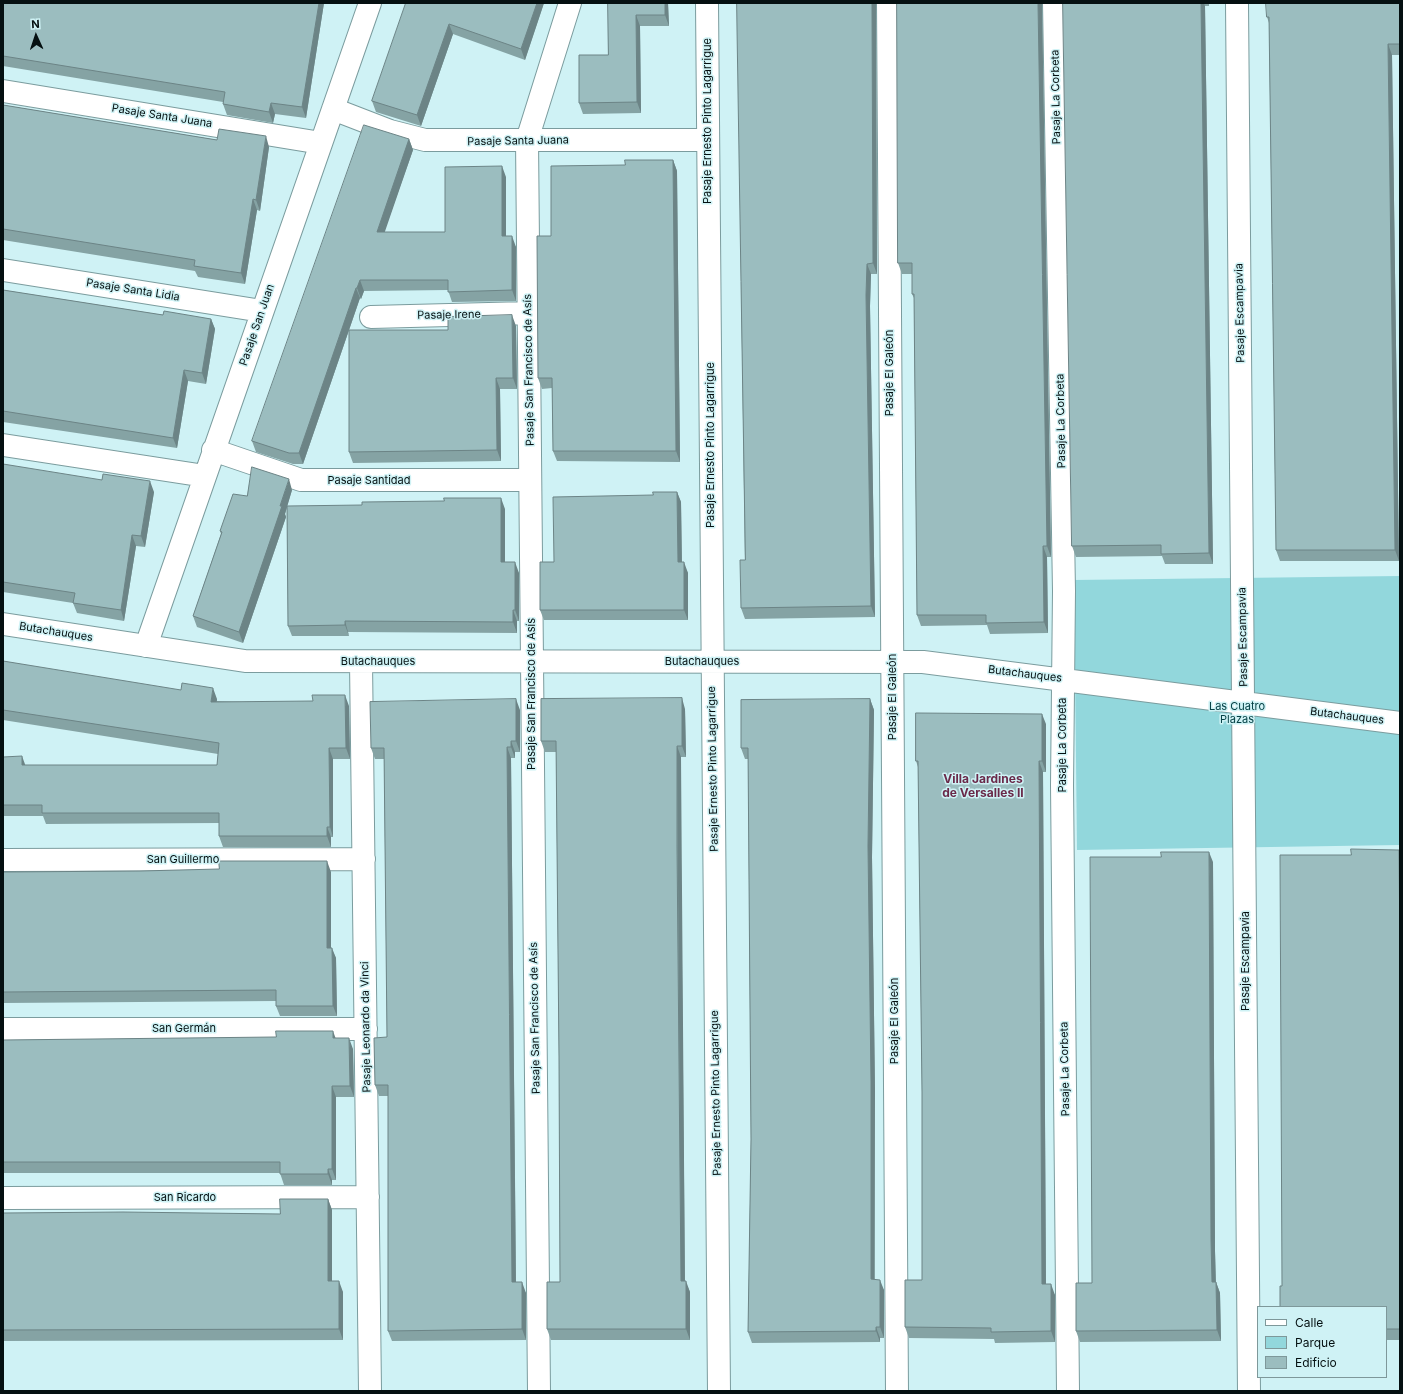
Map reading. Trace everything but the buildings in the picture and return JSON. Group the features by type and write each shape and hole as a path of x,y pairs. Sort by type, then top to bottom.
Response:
{"street":[{"name":"Pasaje San Juan","path":"146,646 370,3"},
{"name":"Pasaje San Francisco de Asís","path":"539,1391 527,140 570,3"},
{"name":"Pasaje Ernesto Pinto Lagarrigue","path":"707,3 719,1391"},
{"name":"Pasaje El Galeón","path":"888,3 897,1391"},
{"name":"Pasaje La Corbeta","path":"1054,3 1064,591 1062,793 1068,1391"},
{"name":"Pasaje Escampavia","path":"1237,3 1249,1391"},
{"name":"Pasaje Santa Juana","path":"3,91 321,143"},
{"name":"Pasaje Santa Juana","path":"333,109 402,135 425,140 708,140"},
{"name":"Pasaje Santa Lidia","path":"3,270 262,311"},
{"name":"Pasaje Irene","path":"371,317 528,314"},
{"path":"3,445 205,476"},
{"name":"Pasaje Santidad","path":"214,450 301,480 530,480"},
{"name":"Butachauques","path":"3,624 245,661 892,661 954,665 1400,723"},
{"name":"Pasaje Leonardo da Vinci","path":"361,662 370,1391"},
{"name":"San Guillermo","path":"3,860 364,859"},
{"name":"San Germán","path":"3,1029 366,1029"},
{"name":"San Ricardo","path":"3,1198 368,1197"}],"green space":[{"name":"Las Cuatro Plazas","path":"1400,576 1400,845 1077,850 1074,580"}],"district":[{"name":"Villa Jardines de Versalles II","path":"983,786"}]}
